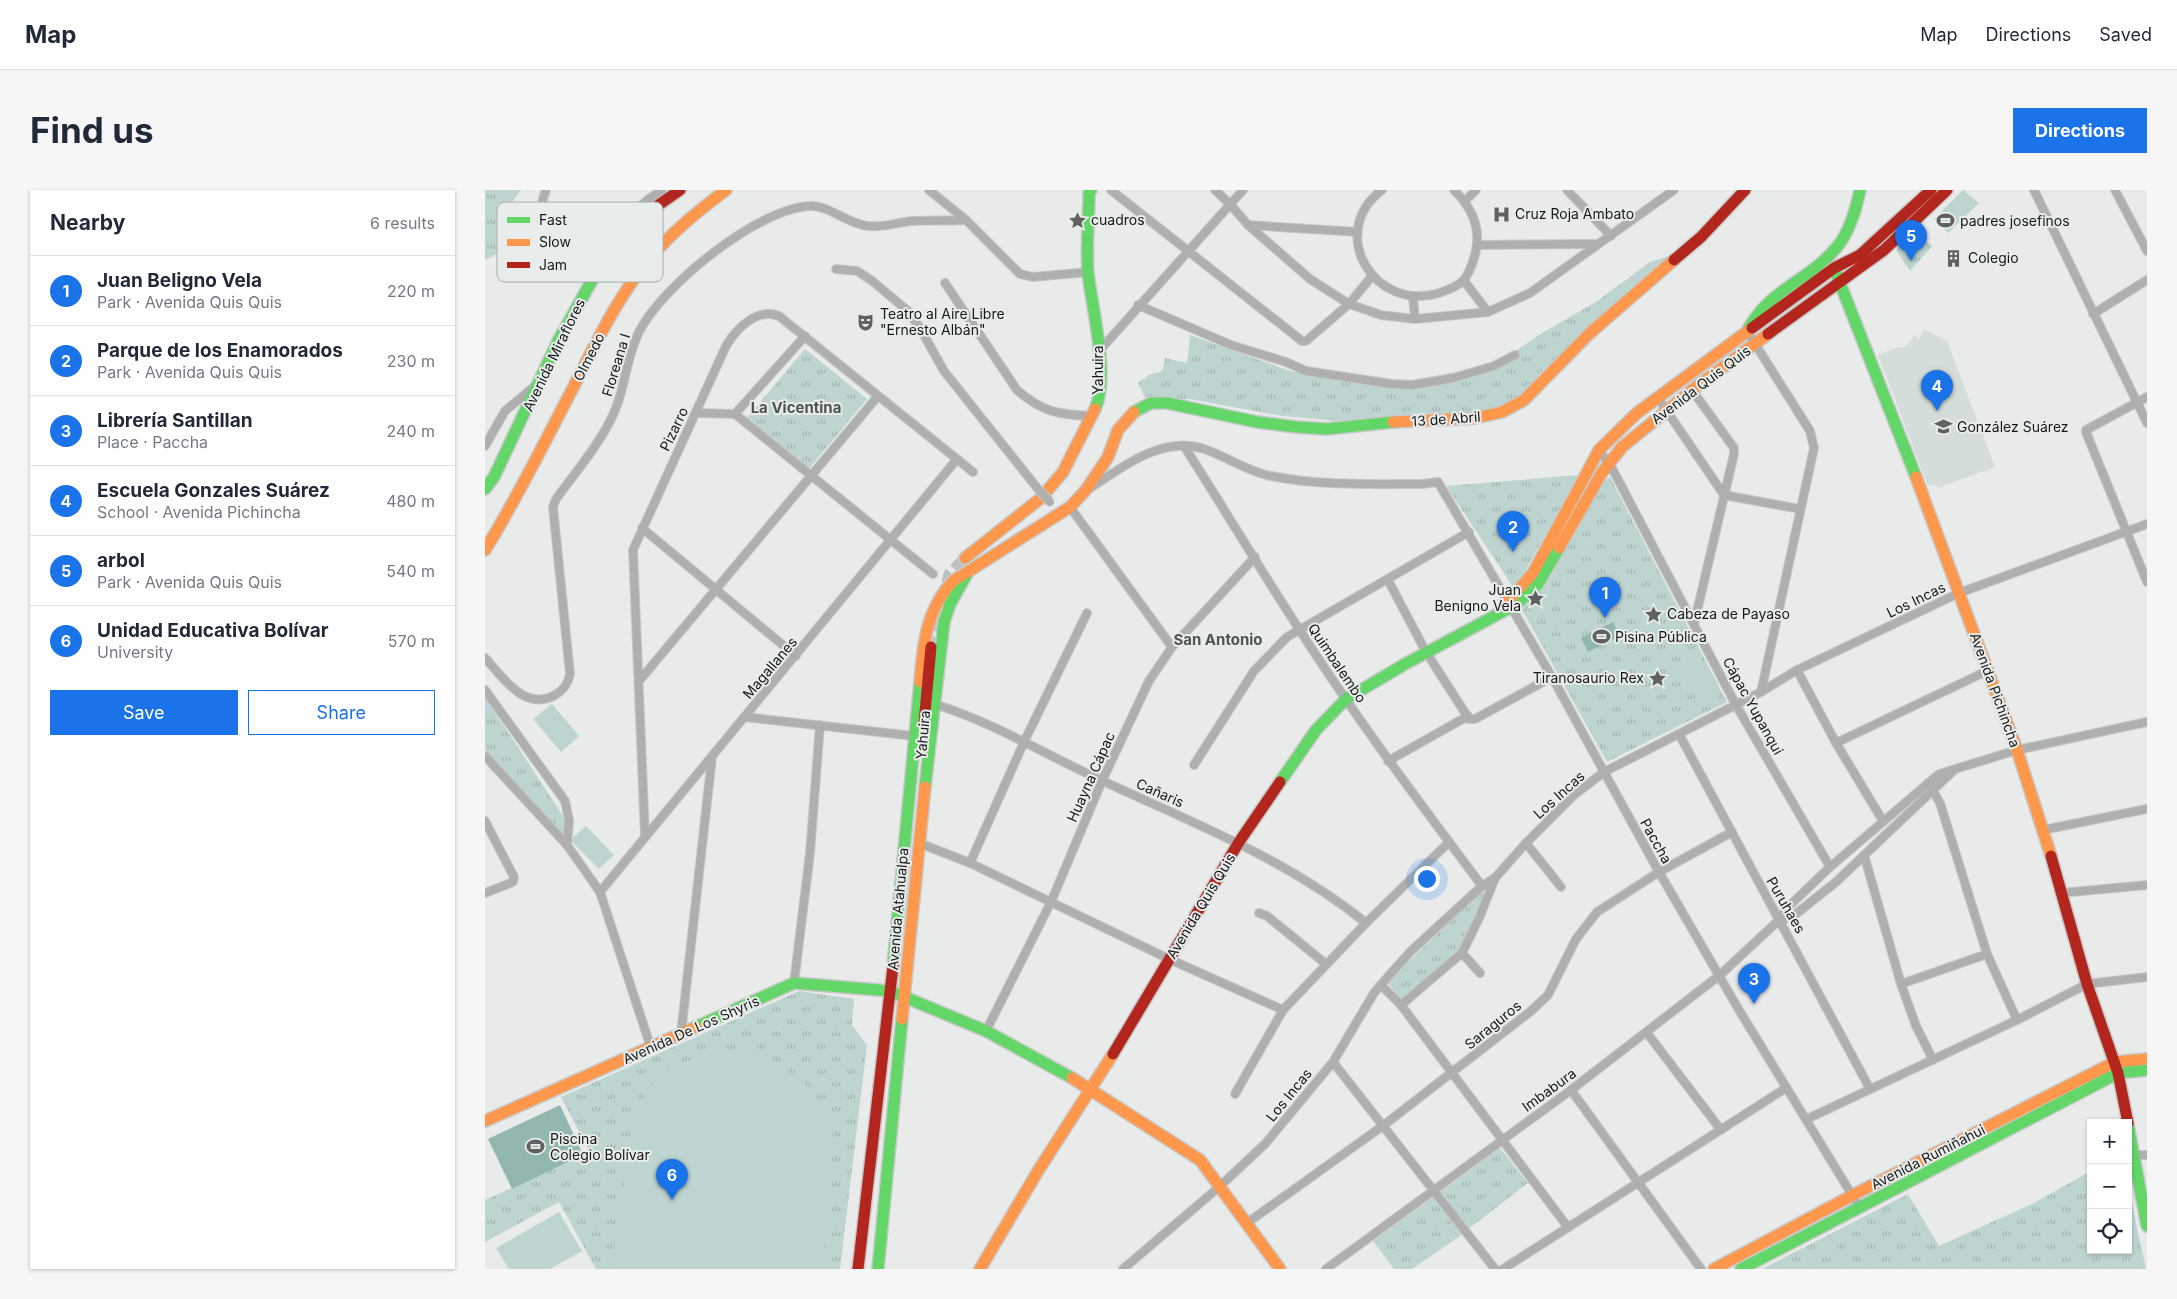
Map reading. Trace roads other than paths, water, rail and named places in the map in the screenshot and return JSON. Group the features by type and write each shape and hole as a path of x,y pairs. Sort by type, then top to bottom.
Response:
{"main road":[{"name":"Avenida Miraflores","path":"663,202 680,190"},
{"name":"Olmedo","path":"663,246 697,209 726,190"},
{"name":"Yahuira","path":"965,558 1041,498 1063,472 1099,401 1101,385 1100,350 1089,272 1089,193 1091,190"},
{"name":"13 de Abril","path":"1151,403 1178,405 1296,428 1327,429 1425,419 1475,418 1501,412 1524,400 1590,333 1701,237 1745,190"},
{"path":"1747,331 1754,315 1774,294 1820,264 1836,249 1851,222 1860,190"},
{"name":"Avenida Quis Quis","path":"1509,605 1533,573 1599,450 1637,413 1833,268 1860,255 1931,190"},
{"name":"Avenida Quis Quis","path":"980,1269 1038,1171 1092,1089 1239,842 1316,730 1346,699 1496,614 1538,584 1608,463 1643,428 1884,250 1947,190"},
{"name":"Avenida Pichincha","path":"1833,268 1921,489 2017,750 2043,830 2087,984 2117,1068 2127,1119"},
{"name":"Avenida Miraflores","path":"485,489 494,477 578,304 592,282"},
{"name":"Olmedo","path":"485,550 499,528 609,317 632,282"},
{"name":"Avenida Atahualpa","path":"858,1269 890,991 923,648 929,618 943,592 953,581 1070,507 1087,490 1108,457 1118,430 1134,412 1151,403"},
{"path":"485,538 499,528"},
{"name":"Avenida Atahualpa","path":"877,1269 919,839 944,622 950,604 965,576 974,567"},
{"name":"Yahuira","path":"917,793 931,648"},
{"path":"905,835 917,793"},
{"path":"917,793 919,839"},
{"name":"Avenida De Los Shyris","path":"486,1117 651,1048 794,983 890,991 985,1031 1092,1089 1200,1160 1281,1269"},
{"name":"Avenida Rumiñahui","path":"1714,1269 1853,1195 2117,1068 2147,1059"},
{"name":"Avenida Rumiñahui","path":"1741,1269 1861,1208 2117,1068 2147,1070"},
{"name":"Avenida Pichincha","path":"2132,1145 2147,1226"}],"street":[{"path":"643,202 662,190"},
{"path":"929,190 966,220 1020,274 1033,277 1089,272"},
{"path":"1111,190 1302,341 1306,340 1349,304 1372,276"},
{"path":"1215,190 1248,225 1310,279 1349,304 1381,315 1415,319 1488,312 1530,293 1672,191"},
{"path":"1100,350 1138,305 1243,190"},
{"path":"1380,190 1361,216 1358,232 1359,248 1363,263 1372,276 1384,287 1398,294 1413,297 1429,296 1465,282 1470,273 1477,245 1477,229 1473,214 1465,201 1454,190"},
{"path":"1465,201 1476,190"},
{"path":"1567,190 1611,236"},
{"path":"2034,190 2147,423"},
{"path":"2115,190 2147,251"},
{"name":"Floreana I","path":"485,658 519,694 527,698 545,699 554,695 569,682 570,674 553,507 556,499 613,415 631,352 640,330 655,307 690,272 735,238 773,216 793,209 817,207 869,226 914,221 966,220"},
{"path":"1248,225 1358,232"},
{"path":"1477,245 1598,244"},
{"path":"835,269 857,271 871,280 908,311 925,335 943,371 1037,489 1050,502 1055,518"},
{"path":"2093,314 2147,280"},
{"path":"1465,282 1488,312"},
{"path":"945,283 1017,390 1031,403 1049,412 1071,416 1092,416"},
{"path":"1413,297 1415,319"},
{"path":"1138,305 1231,345 1306,371 1392,384 1412,385 1453,378 1494,366 1515,355"},
{"name":"Pizarro","path":"645,836 632,558 634,544 729,340 756,316 765,313 775,314 805,336 973,472"},
{"path":"1747,331 1813,440 1814,448 1761,692"},
{"path":"735,414 805,336"},
{"path":"485,446 505,411 540,382"},
{"path":"1693,390 1734,448 1694,624"},
{"path":"639,681 878,396"},
{"path":"2147,397 2086,430 2147,582"},
{"path":"1658,398 1665,411 1724,495 1800,509"},
{"path":"696,413 735,414 933,574"},
{"path":"1087,490 1147,453 1184,446"},
{"name":"Paccha","path":"1184,446 1203,448 1268,476 1316,483 1422,484 1438,482 1469,532 1509,605 1552,677 1659,872 1786,1088 1861,1208"},
{"name":"Quimbalembo","path":"1184,446 1299,629 1346,699 1388,761 1482,886"},
{"name":"Cápac Yupanqui","path":"1599,450 1608,463 1736,705 1830,867"},
{"name":"Magallanes","path":"600,892 957,459"},
{"path":"1070,507 1171,647"},
{"name":"Los Incas","path":"1125,1269 1219,1187 1270,1138 1333,1062 1374,993 1411,951 1482,886 1495,878 1525,843 1574,795 1604,772 1761,692 1797,670 1959,593 2147,524"},
{"path":"642,528 796,656"},
{"path":"1194,765 1254,671 1275,647 1299,629 1388,580 1469,532"},
{"name":"Huayna Cápac","path":"985,1031 1051,902 1102,781 1149,681 1171,647 1255,558"},
{"path":"1388,580 1426,652 1469,717 1475,719 1552,677"},
{"path":"969,863 1023,742 1087,613"},
{"path":"1797,670 1836,743 1883,821"},
{"path":"1836,743 1989,670"},
{"path":"485,690 565,801 569,820 567,845"},
{"name":"Cañaris","path":"934,704 978,720 1102,781 1239,842 1337,900 1365,923"},
{"path":"745,717 914,736"},
{"path":"1388,761 1469,717"},
{"name":"Imbabura","path":"1326,1269 1647,1033 1720,974 1779,920 1786,908 1830,867 1939,774 2017,750 2147,722"},
{"path":"794,983 810,853 820,725"},
{"name":"Puruhaes","path":"1679,734 1870,1089"},
{"path":"485,756 567,845 600,892 651,1048"},
{"path":"681,1034 712,757"},
{"name":"Imbabura","path":"1779,920 1792,917 1864,855 1934,791 1955,768"},
{"path":"1928,783 1934,791 1987,954 2017,1020"},
{"path":"2043,830 2147,809"},
{"path":"485,821 514,876 513,882 485,893"},
{"name":"Saraguros","path":"1247,1223 1384,1125 1451,1074 1548,995 1576,939 1597,912 1659,872 1732,832"},
{"path":"919,839 1169,959 1283,1010"},
{"path":"1235,1094 1283,1010 1365,923 1449,842"},
{"path":"1525,843 1561,887"},
{"path":"1864,855 1901,984 1916,1026 1933,1060"},
{"path":"1401,1006 1462,953 1480,916 1495,878"},
{"path":"2061,894 2147,885"},
{"path":"1259,913 1267,916 1326,964"},
{"path":"1462,953 1481,973"},
{"path":"1901,984 1987,954"},
{"path":"1807,1119 2017,1020 2087,984 2147,977"},
{"path":"1381,985 1401,1006 1567,1226"},
{"path":"1647,1033 1721,1130"},
{"path":"1333,1062 1495,1269"},
{"path":"1503,1269 1567,1226 1640,1183 1786,1088"},
{"path":"1571,1090 1701,1269"},
{"path":"2134,1155 2147,1154"}],"water":[{"name":"Pisina Pública","path":"1613,622 1620,636 1588,652 1581,638"},
{"name":"Piscina Colegio Bolívar","path":"560,1105 583,1155 512,1189 488,1139"}],"tunnel":[{"path":"931,647 949,574 965,558"}],"place":[{"name":"Cruz Roja Ambato","path":"1501,214"},
{"name":"cuadros","path":"1077,220"},
{"name":"padres josefinos","path":"1946,221"},
{"name":"Colegio","path":"1954,258"},
{"name":"arbol","path":"1911,261"},
{"name":"Teatro al Aire Libre \"Ernesto Albán\"","path":"866,322"},
{"name":"Escuela Gonzales Suárez","path":"1937,411"},
{"name":"González Suárez","path":"1943,427"},
{"name":"Parque de los Enamorados","path":"1513,552"},
{"name":"Juan Benigno Vela","path":"1535,598"},
{"name":"Cabeza de Payaso","path":"1653,614"},
{"name":"Juan Beligno Vela","path":"1605,618"},
{"name":"Pisina Pública","path":"1601,637"},
{"name":"Tiranosaurio Rex","path":"1658,678"},
{"name":"Librería Santillan","path":"1754,1004"},
{"name":"Piscina Colegio Bolívar","path":"536,1147"},
{"name":"Unidad Educativa Bolívar","path":"672,1200"}],"district":[{"name":"La Vicentina","path":"796,408"},
{"name":"San Antonio","path":"1218,640"}]}
